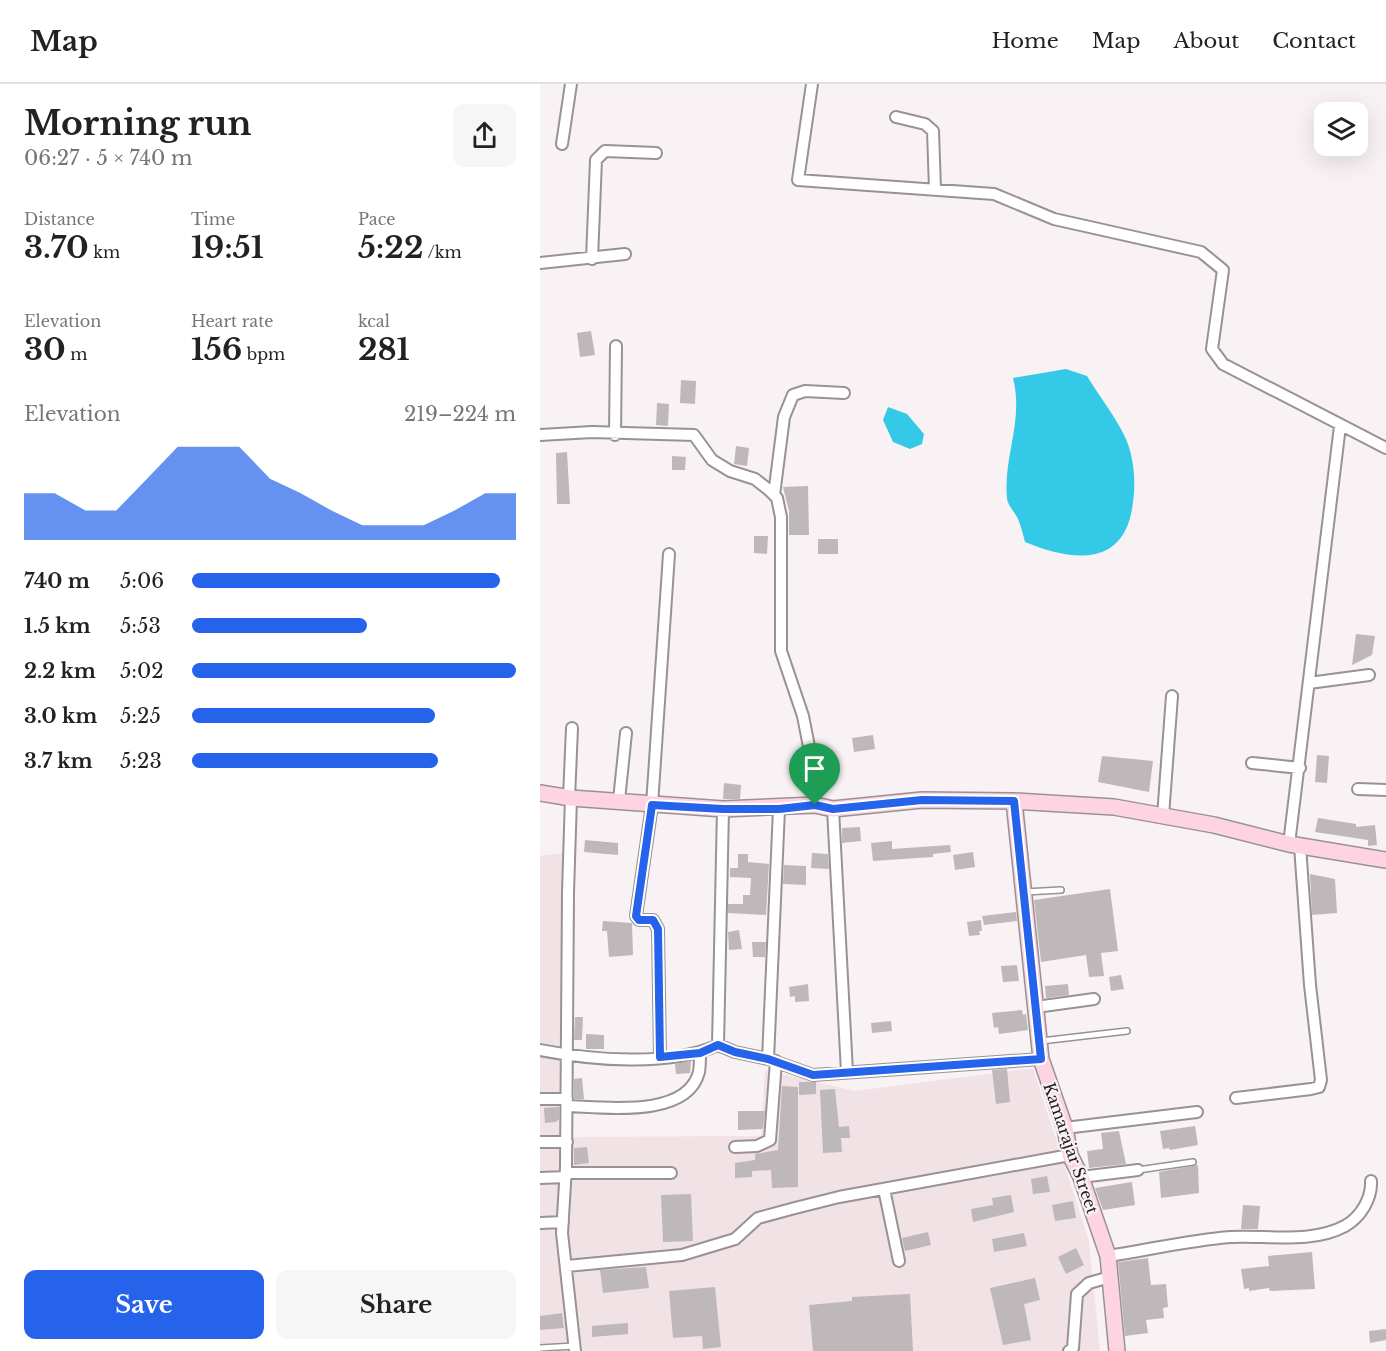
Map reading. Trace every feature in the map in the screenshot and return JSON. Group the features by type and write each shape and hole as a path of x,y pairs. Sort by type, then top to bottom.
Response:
{"street":[{"path":"562,144 571,84"},
{"path":"812,84 798,180 994,194 1054,219 1201,252 1223,270 1212,349 1223,364 1386,448"},
{"path":"896,117 925,124 933,131 935,189"},
{"path":"592,259 596,160 605,151 656,153"},
{"path":"540,263 625,254"},
{"path":"615,435 616,346"},
{"path":"774,495 784,417 793,395 805,391 844,393"},
{"path":"1236,1098 1311,1089 1319,1087 1321,1080 1295,845 1299,768 1340,426"},
{"path":"540,435 592,432 615,435 694,435 712,460 730,471 755,479 777,498 781,517 781,651 803,716 813,767 815,805"},
{"path":"660,1057 658,929 653,920 639,920 636,916 652,805 669,554"},
{"path":"1310,683 1370,675"},
{"path":"1163,816 1172,696"},
{"path":"572,728 568,892 567,1142 563,1222 575,1349"},
{"path":"619,800 626,733"},
{"path":"1252,764 1299,768"},
{"path":"1358,789 1386,790"},
{"path":"540,793 570,798 723,809 779,809 815,805 833,809 922,800 1014,801 1114,807 1214,825 1295,845 1386,860"},
{"name":"Kamarajar Street","path":"1014,801 1041,1059 1065,1128 1070,1155 1081,1177 1108,1256 1117,1351"},
{"path":"718,1045 723,809"},
{"path":"735,1147 757,1146 770,1140 779,809"},
{"path":"833,809 847,1072"},
{"path":"1036,1007 1094,999"},
{"path":"540,1050 568,1056 620,1059 700,1053 718,1045 735,1052 772,1060 813,1075 1041,1059"},
{"path":"540,1100 618,1108 676,1100 694,1083 699,1072 700,1053"},
{"path":"1065,1128 1197,1112"},
{"path":"540,1142 567,1142"},
{"path":"567,1266 682,1255 735,1239 758,1218 839,1197 1070,1155"},
{"path":"1081,1177 1138,1170"},
{"path":"540,1178 566,1175 671,1173"},
{"path":"1108,1256 1229,1238 1326,1233 1346,1225 1364,1208 1371,1192 1371,1180"},
{"path":"884,1189 900,1261"},
{"path":"540,1222 563,1222"},
{"path":"1069,1351 1073,1348 1077,1294 1089,1283 1110,1277"}],"lane":[{"path":"1024,893 1061,890"},
{"path":"1040,1041 1127,1032"},
{"path":"1138,1170 1193,1162"},
{"path":"540,1348 575,1349"}],"shaded area":[{"path":"563,853 559,1137 761,1136 765,1070 855,1091 1033,1068 1089,1241 1100,1351 540,1351 540,856"}],"water":[{"path":"1066,369 1087,376 1122,431 1133,462 1133,502 1128,523 1120,539 1108,549 1078,556 1043,549 1025,542 1018,519 1007,499 1008,468 1016,409 1013,378"},
{"path":"888,407 907,414 924,434 922,444 910,449 893,442 883,420"}],"building":[{"path":"591,331 595,355 580,357 577,333"},
{"path":"681,380 696,381 695,404 680,403"},
{"path":"657,403 669,404 668,426 656,425"},
{"path":"736,446 749,448 747,466 734,464"},
{"path":"567,452 570,504 557,504 556,453"},
{"path":"672,456 686,457 685,470 672,470"},
{"path":"808,486 809,535 789,535 789,511 783,487"},
{"path":"754,536 768,536 767,554 754,553"},
{"path":"818,539 838,539 838,554 818,554"},
{"path":"1356,634 1375,636 1372,655 1352,665"},
{"path":"873,735 875,749 854,752 852,738"},
{"path":"1317,755 1329,756 1327,783 1315,782"},
{"path":"1102,756 1153,761 1149,792 1098,782"},
{"path":"724,783 741,785 740,799 723,799"},
{"path":"1318,818 1356,824 1356,827 1375,825 1377,845 1368,846 1368,840 1315,832"},
{"path":"860,827 861,841 842,843 842,828"},
{"path":"585,840 618,843 618,855 584,852"},
{"path":"892,841 892,849 950,845 951,852 933,854 933,857 873,861 871,843"},
{"path":"973,852 975,867 955,870 953,855"},
{"path":"812,853 828,854 829,869 811,868"},
{"path":"738,854 748,854 748,862 769,864 766,915 728,913 728,904 743,904 743,895 750,895 751,878 730,877 730,868 738,868"},
{"path":"784,865 806,866 806,885 783,884"},
{"path":"1310,874 1335,879 1337,913 1312,915"},
{"path":"1110,889 1118,951 1101,953 1104,976 1089,977 1086,955 1041,962 1034,900"},
{"path":"1016,912 1017,921 984,925 982,916"},
{"path":"981,920 980,935 969,936 967,922"},
{"path":"603,921 632,923 633,955 609,957 607,931 602,931"},
{"path":"739,930 742,949 729,950 728,932"},
{"path":"752,942 766,942 765,957 753,957"},
{"path":"1017,965 1019,981 1003,982 1001,966"},
{"path":"1121,975 1124,989 1111,991 1109,977"},
{"path":"808,984 809,1001 795,1002 795,996 790,997 789,987"},
{"path":"1068,984 1069,995 1046,998 1045,986"},
{"path":"1022,1010 1023,1015 1026,1014 1028,1030 999,1034 998,1027 994,1028 992,1013"},
{"path":"575,1017 583,1017 582,1040 574,1040"},
{"path":"891,1021 892,1031 872,1033 871,1023"},
{"path":"586,1034 604,1035 604,1049 586,1049"},
{"path":"691,1061 690,1073 676,1074 675,1064"},
{"path":"1007,1069 1010,1102 996,1104 992,1070"},
{"path":"582,1078 584,1099 574,1099 574,1079"},
{"path":"799,1082 816,1082 816,1094 799,1095"},
{"path":"782,1086 798,1087 798,1187 772,1188 771,1170 752,1171 752,1177 735,1178 735,1163 755,1160 755,1154 778,1150"},
{"path":"835,1089 839,1127 849,1126 850,1138 841,1138 842,1152 823,1153 820,1090"},
{"path":"559,1107 559,1119 556,1122 545,1123 544,1108"},
{"path":"738,1111 765,1111 763,1129 738,1130"},
{"path":"1195,1126 1198,1145 1163,1149 1160,1131"},
{"path":"1119,1131 1126,1164 1089,1168 1087,1151 1103,1149 1101,1133"},
{"path":"587,1147 589,1163 574,1165 574,1148"},
{"path":"1198,1165 1199,1193 1161,1198 1159,1172"},
{"path":"1047,1176 1050,1192 1033,1194 1031,1179"},
{"path":"1132,1182 1135,1205 1103,1210 1095,1188"},
{"path":"691,1194 693,1241 663,1242 661,1195"},
{"path":"1011,1195 1014,1212 973,1222 971,1209 993,1205 992,1198"},
{"path":"1073,1201 1076,1218 1055,1221 1052,1205"},
{"path":"1243,1205 1260,1206 1258,1229 1241,1229"},
{"path":"928,1232 931,1245 905,1251 902,1238"},
{"path":"1024,1233 1027,1246 994,1252 992,1239"},
{"path":"1076,1248 1084,1265 1066,1274 1058,1257"},
{"path":"1312,1252 1315,1289 1270,1291 1269,1288 1249,1291 1249,1288 1244,1289 1241,1269 1269,1266 1268,1256"},
{"path":"1148,1258 1151,1285 1166,1284 1168,1307 1163,1308 1164,1318 1146,1320 1148,1333 1125,1336 1118,1262"},
{"path":"646,1267 649,1288 603,1293 600,1270"},
{"path":"1035,1278 1040,1300 1024,1304 1031,1340 1003,1345 990,1288"},
{"path":"715,1287 721,1347 703,1349 702,1336 673,1338 669,1291"},
{"path":"910,1294 913,1351 813,1351 809,1305 852,1301 852,1297"},
{"path":"562,1313 564,1328 540,1330 540,1316"},
{"path":"628,1323 628,1334 592,1337 592,1326"},
{"path":"1386,1329 1386,1340 1370,1343 1369,1331"}],"route":[{"path":"922,800 1014,801 1041,1059 813,1075 718,1045 700,1053 660,1057 657,923 653,920 639,920 636,916 652,805 779,809 815,805 833,809 922,800"}]}
